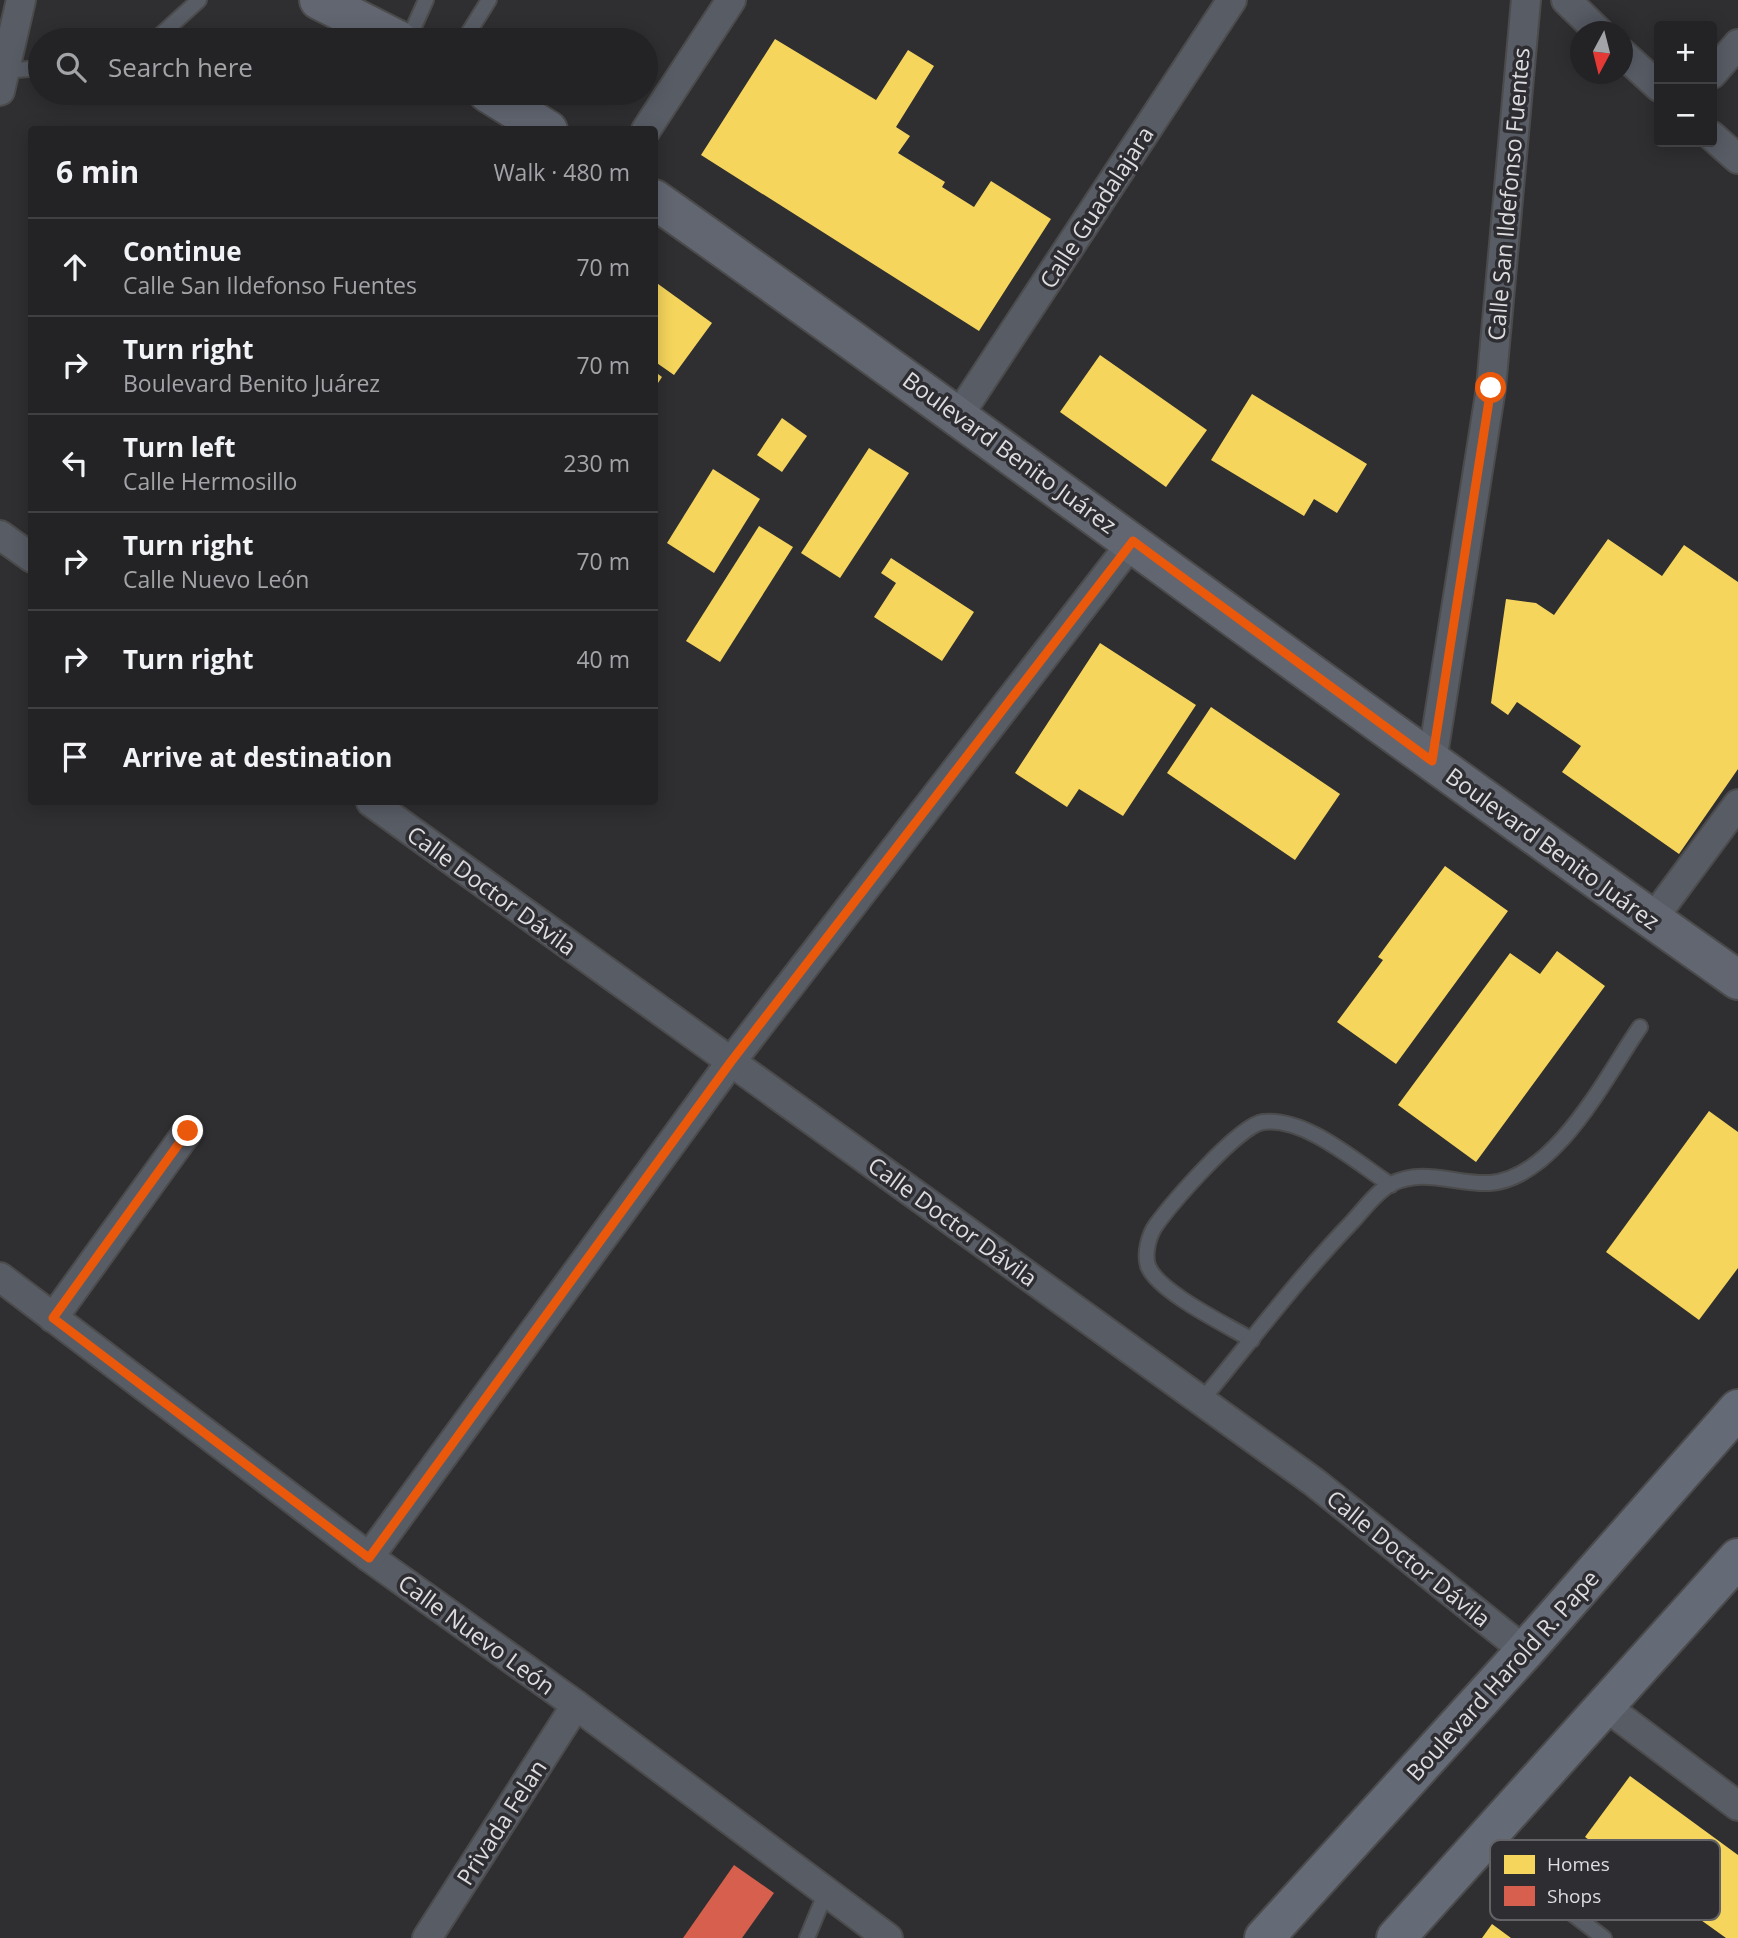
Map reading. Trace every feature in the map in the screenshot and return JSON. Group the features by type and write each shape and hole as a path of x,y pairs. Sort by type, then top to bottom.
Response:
{"highway":[{"name":"Boulevard Harold R. Pape","path":"1264,1938 1525,1651 1738,1409"},
{"path":"1396,1938 1738,1558"}],"main road":[{"path":"318,0 374,28"},
{"path":"507,105 542,126"},
{"name":"Boulevard Benito Juárez","path":"658,202 959,415 1432,761 1738,980"}],"street":[{"path":"2,81 21,0"},
{"path":"649,126 731,0"},
{"name":"Calle Guadalajara","path":"959,415 1232,0"},
{"name":"Calle San Ildefonso Fuentes","path":"1432,761 1491,388 1526,0"},
{"path":"1566,0 1588,21"},
{"path":"1717,68 1738,44"},
{"path":"1633,63 1656,84"},
{"path":"1717,140 1738,159"},
{"path":"0,535 28,555"},
{"path":"369,1558 730,1063 1133,541"},
{"path":"1652,920 1738,804"},
{"name":"Calle Doctor Dávila","path":"375,805 1314,1482 1525,1651"},
{"path":"53,1318 188,1131"},
{"name":"Calle Nuevo León","path":"0,1278 369,1558 576,1705 888,1938"},
{"name":"Privada Felan","path":"427,1938 576,1705"},
{"path":"1605,1706 1738,1805"}],"lane":[{"path":"168,28 199,0"},
{"path":"413,28 426,0"},
{"path":"472,28 489,0"},
{"path":"2,81 28,72"},
{"path":"1202,1401 1338,1237 1391,1185 1410,1177 1441,1177 1490,1183 1515,1178 1547,1157 1640,1027"},
{"path":"1252,1340 1163,1284 1148,1266 1147,1245 1156,1226 1217,1156 1235,1136 1261,1122 1286,1124 1307,1129 1391,1185"},
{"path":"1481,1844 1490,1851"},
{"path":"807,1938 826,1892"},
{"path":"1580,1920 1604,1938"}],"building: Homes":[{"path":"775,39 876,100 908,50 934,66 896,127 910,136 898,153 945,182 942,187 974,207 991,181 1051,219 979,331 701,155"},
{"path":"658,284 712,323 674,375 658,364"},
{"path":"1100,355 1207,430 1166,487 1060,412"},
{"path":"1252,394 1367,464 1337,513 1314,499 1304,516 1211,460"},
{"path":"782,418 807,436 782,472 757,455"},
{"path":"869,448 909,473 840,578 801,553"},
{"path":"713,469 760,499 714,573 667,543"},
{"path":"759,526 793,547 720,662 686,641"},
{"path":"1608,539 1662,576 1684,545 1738,582 1738,769 1679,854 1562,772 1581,746 1517,702 1508,715 1491,703 1506,599 1536,603 1554,615"},
{"path":"891,558 974,612 942,661 874,617 896,583 881,573"},
{"path":"1100,643 1196,705 1123,816 1079,789 1067,807 1015,773"},
{"path":"1211,707 1340,794 1295,860 1167,773"},
{"path":"1445,866 1508,911 1396,1064 1337,1022 1383,960 1378,957"},
{"path":"1557,951 1605,986 1476,1162 1398,1105 1510,953 1540,974"},
{"path":"1709,1111 1738,1132 1738,1268 1699,1320 1606,1252"},
{"path":"1630,1776 1717,1840 1589,1840 1585,1837"},
{"path":"1720,1842 1738,1855 1738,1938 1726,1938 1701,1920 1720,1920"},
{"path":"1492,1924 1511,1938 1482,1938"}],"building: Shops":[{"path":"734,1865 774,1893 742,1938 683,1938"}],"route":[{"path":"188,1131 53,1318 369,1558 730,1063 1133,541 1432,761 1491,388"}]}
